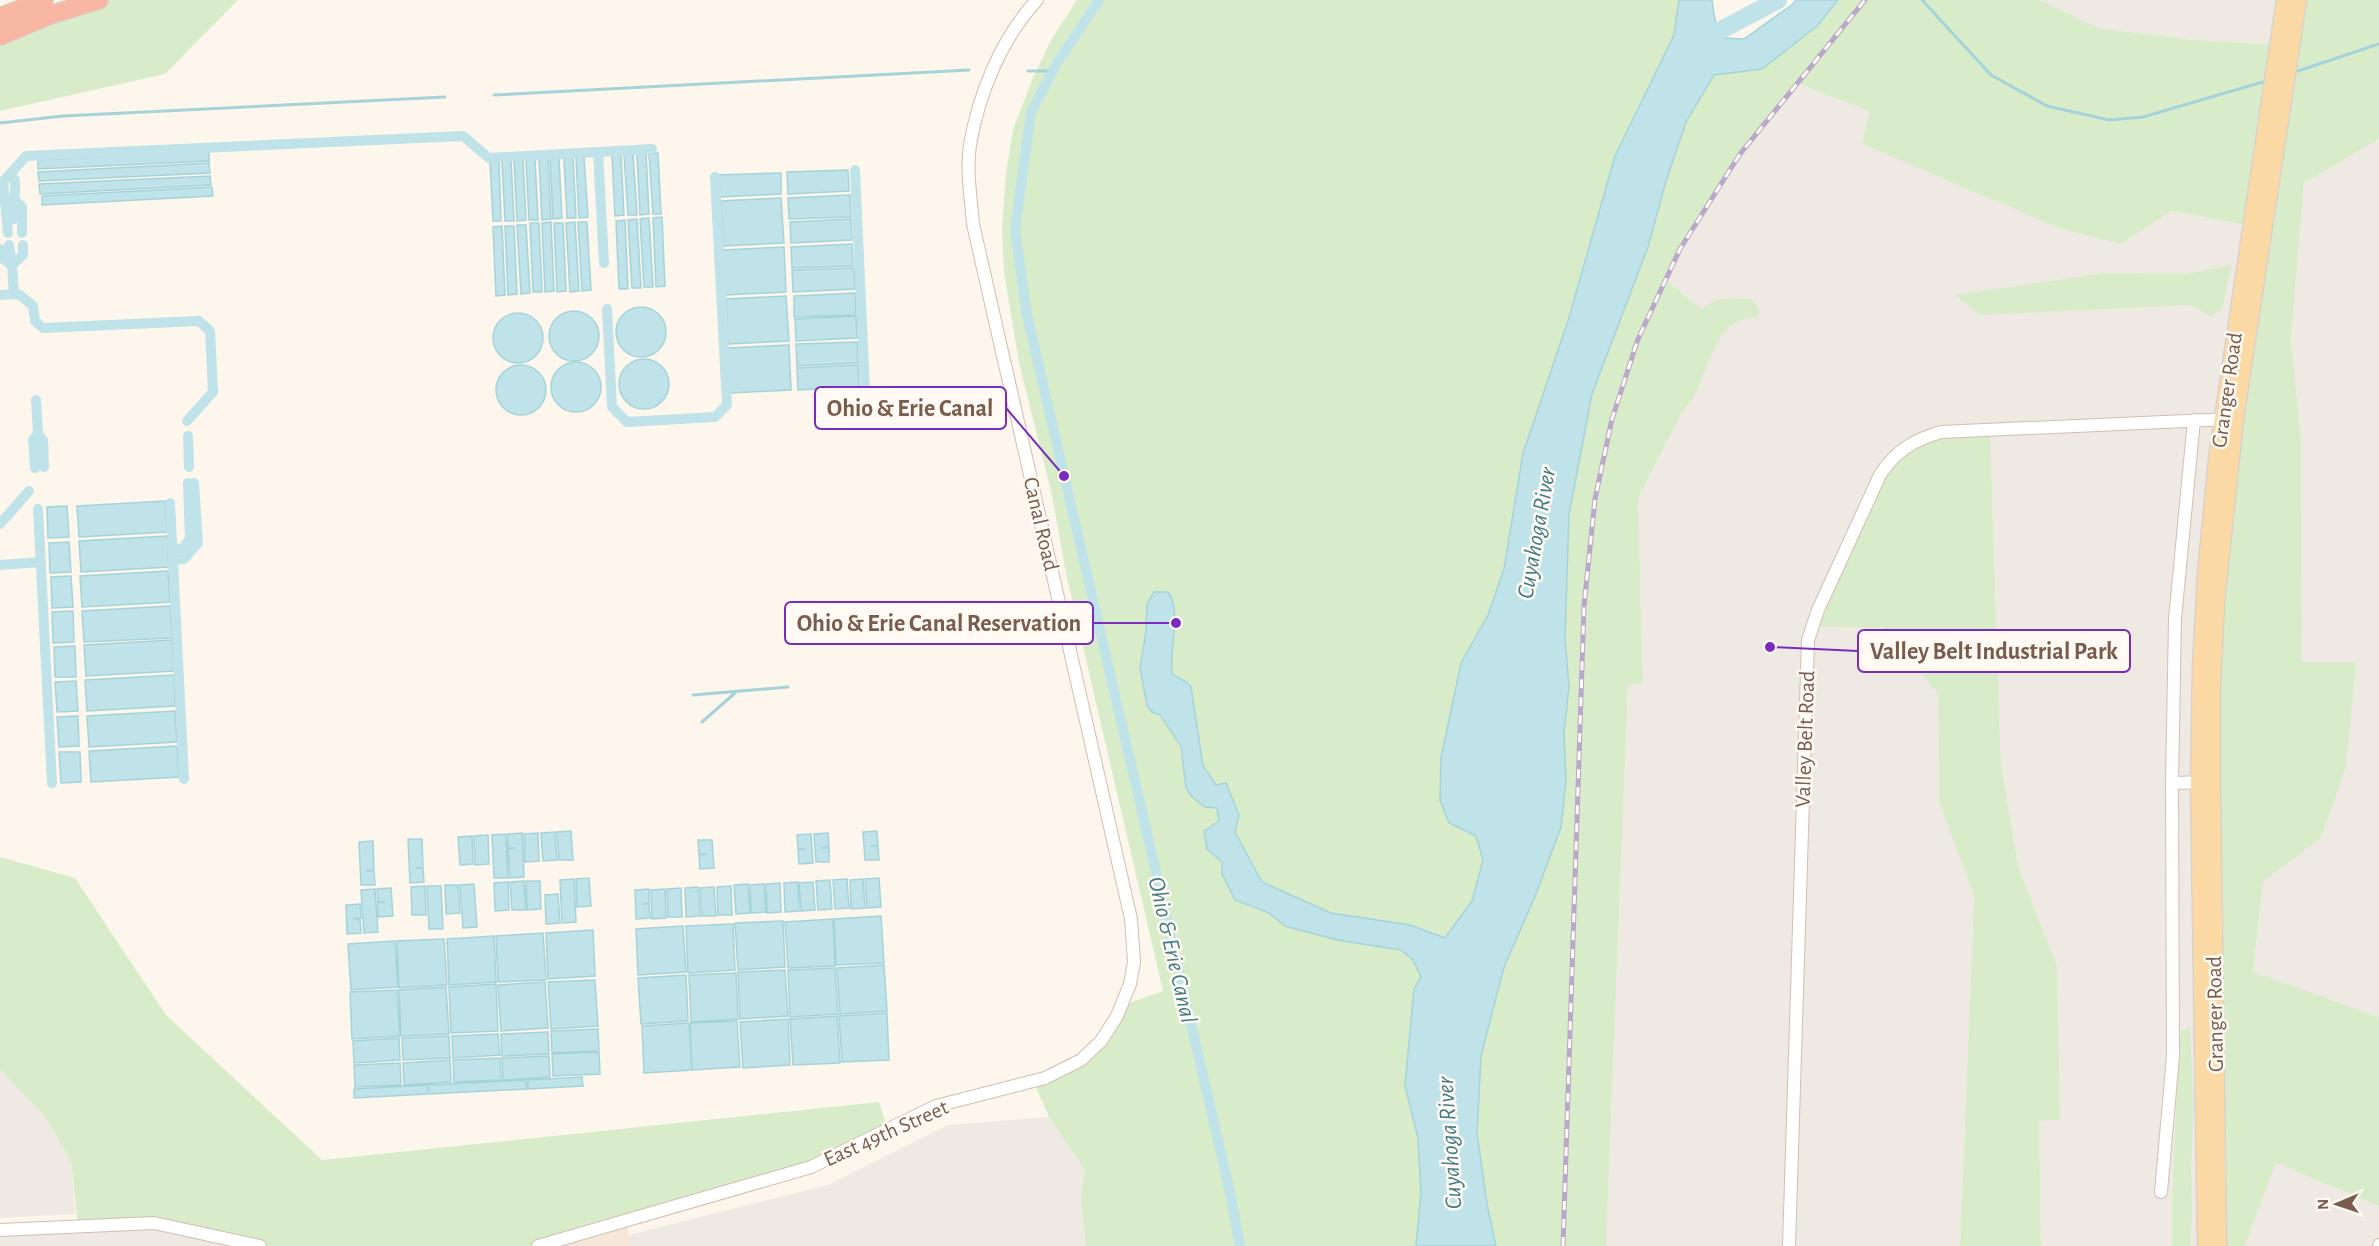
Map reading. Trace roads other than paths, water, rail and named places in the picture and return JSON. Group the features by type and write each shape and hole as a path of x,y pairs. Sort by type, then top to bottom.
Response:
{"highway":[{"path":"0,17 44,0"},
{"path":"0,36 50,15 99,0"}],"main road":[{"name":"Granger Road","path":"2218,1246 2217,1150 2201,666 2205,585 2214,482 2229,419 2285,42 2285,0"},
{"name":"Granger Road","path":"2285,42 2298,0"},
{"name":"Granger Road","path":"2205,782 2206,1246"},
{"path":"2217,1150 2224,1246"}],"street":[{"name":"Canal Road","path":"1037,0 1022,16 998,56 981,102 970,147 973,224 1131,919"},
{"name":"Valley Belt Road","path":"1789,1246 1808,640 1818,610 1880,475 1889,460 1902,449 1918,439 1941,432 2229,419"},
{"name":"Granger Road","path":"2161,1192 2173,1056 2172,783 2175,619 2194,420"},
{"path":"2172,783 2205,782"},
{"name":"East 49th Street","path":"538,1246 811,1167 936,1106 1045,1078 1081,1060 1101,1041 1117,1016 1130,984 1134,962 1131,919"},
{"path":"0,1230 154,1223 260,1246"}],"water":[{"path":"1679,0 1712,0 1715,20 1723,38 1744,39 1796,0 1838,0 1817,26 1762,69 1714,75 1686,122 1666,181 1648,247 1592,394 1569,514 1565,638 1569,687 1564,733 1566,781 1561,827 1536,894 1504,967 1481,1056 1477,1133 1487,1204 1496,1246 1416,1246 1421,1193 1418,1138 1405,1086 1414,989 1421,977 1413,960 1401,950 1337,940 1285,926 1269,913 1235,900 1222,874 1222,862 1207,849 1204,831 1219,821 1217,808 1205,807 1192,797 1186,788 1181,746 1160,715 1152,712 1147,706 1140,668 1146,632 1147,604 1154,592 1168,592 1172,599 1175,619 1172,674 1191,687 1203,766 1216,785 1226,783 1239,815 1235,832 1262,882 1331,913 1410,925 1445,938 1472,901 1483,860 1476,836 1449,823 1440,800 1441,758 1461,663 1488,615 1504,569 1523,453 1568,321 1615,156 1674,35"},
{"path":"209,151 209,161 38,169 38,160"},
{"path":"646,153 649,214 640,215 637,154"},
{"path":"658,153 661,214 653,214 649,154"},
{"path":"633,154 637,215 628,215 624,155"},
{"path":"612,155 621,155 624,215 615,216"},
{"path":"573,157 576,218 567,218 564,158"},
{"path":"576,157 584,157 588,217 579,218"},
{"path":"559,158 562,218 553,219 550,159"},
{"path":"535,159 538,220 529,220 526,160"},
{"path":"539,159 548,159 551,219 542,220"},
{"path":"511,160 514,221 505,221 502,161"},
{"path":"514,160 523,160 526,220 517,221"},
{"path":"490,161 499,161 501,221 493,221"},
{"path":"209,163 210,173 39,181 38,172"},
{"path":"848,170 849,191 788,194 787,172"},
{"path":"781,173 781,194 720,197 719,175"},
{"path":"210,176 211,185 40,194 39,184"},
{"path":"212,187 213,196 42,205 42,196"},
{"path":"850,195 851,217 789,219 788,198"},
{"path":"781,198 784,243 723,246 721,201"},
{"path":"662,217 665,286 656,287 653,218"},
{"path":"649,218 653,287 644,287 640,219"},
{"path":"637,219 641,288 632,288 628,220"},
{"path":"851,219 852,240 791,243 790,222"},
{"path":"625,220 628,289 619,289 616,221"},
{"path":"551,222 554,291 545,292 542,223"},
{"path":"575,222 579,291 570,292 566,223"},
{"path":"578,222 587,222 591,290 582,291"},
{"path":"530,223 539,223 542,292 533,292"},
{"path":"554,223 563,223 566,291 557,292"},
{"path":"517,225 526,225 530,293 521,294"},
{"path":"502,226 505,295 496,296 493,227"},
{"path":"505,226 514,226 517,294 508,295"},
{"path":"852,244 853,266 792,268 791,247"},
{"path":"784,247 786,292 725,295 723,250"},
{"path":"854,268 855,289 793,292 792,270"},
{"path":"855,293 856,315 794,317 794,296"},
{"path":"786,296 789,341 728,344 726,299"},
{"path":"641,307 659,314 666,332 659,350 641,357 623,350 616,332 623,314"},
{"path":"574,311 592,318 599,336 592,354 574,361 556,354 549,336 556,318"},
{"path":"518,313 536,320 543,338 536,356 518,363 500,356 493,338 500,320"},
{"path":"856,316 857,338 796,341 795,319"},
{"path":"857,342 858,363 797,366 796,344"},
{"path":"789,345 791,390 730,393 728,348"},
{"path":"644,359 662,366 669,384 662,402 644,409 626,402 619,384 626,366"},
{"path":"576,362 594,369 601,387 594,405 576,412 558,405 551,387 558,369"},
{"path":"521,365 539,372 546,390 539,408 521,415 503,408 496,390 503,372"},
{"path":"858,365 859,387 798,390 797,368"},
{"path":"165,501 167,532 79,537 77,506"},
{"path":"67,506 69,537 48,538 47,507"},
{"path":"167,536 169,567 81,572 79,541"},
{"path":"69,542 71,572 50,573 49,543"},
{"path":"168,571 170,602 82,607 80,576"},
{"path":"71,576 73,607 52,608 51,577"},
{"path":"170,606 172,638 84,642 82,611"},
{"path":"73,611 74,642 53,643 52,612"},
{"path":"172,640 174,671 86,676 84,645"},
{"path":"75,646 76,677 55,677 54,647"},
{"path":"174,675 175,706 87,711 85,680"},
{"path":"76,681 78,711 57,712 55,682"},
{"path":"175,711 177,742 89,747 87,716"},
{"path":"78,716 79,746 59,747 57,717"},
{"path":"177,746 179,777 91,782 89,751"},
{"path":"59,752 80,752 81,782 61,783"},
{"path":"571,831 573,860 559,860 557,832"},
{"path":"877,831 878,845 870,846 878,846 879,860 865,860 863,832"},
{"path":"555,832 557,860 543,861 541,833"},
{"path":"522,833 524,877 510,878 508,849 515,848 508,848 508,834"},
{"path":"538,833 539,861 525,862 524,834"},
{"path":"828,833 829,847 821,848 829,848 829,862 816,862 814,834"},
{"path":"506,834 508,878 494,878 492,835"},
{"path":"811,834 813,863 799,864 798,850 806,849 798,849 797,835"},
{"path":"488,835 489,864 475,865 474,836"},
{"path":"472,836 473,864 460,865 458,837"},
{"path":"408,839 422,839 423,867 416,868 423,868 424,882 410,883"},
{"path":"698,840 712,840 714,868 700,869 699,855 707,854 699,854"},
{"path":"373,841 374,870 366,871 374,871 375,885 361,885 359,842"},
{"path":"589,878 591,906 577,907 576,879"},
{"path":"879,878 881,907 867,908 865,879"},
{"path":"574,879 576,922 562,923 560,880"},
{"path":"847,879 849,908 835,909 833,880"},
{"path":"863,879 865,908 851,909 850,880"},
{"path":"830,880 832,909 818,910 816,881"},
{"path":"524,881 526,910 512,910 510,882"},
{"path":"526,881 540,881 541,909 527,910"},
{"path":"508,882 509,910 495,911 494,883"},
{"path":"798,882 799,911 785,912 784,883"},
{"path":"813,882 815,910 801,911 799,883"},
{"path":"780,883 781,912 767,913 766,884"},
{"path":"474,884 477,927 463,928 460,885"},
{"path":"748,884 750,913 736,914 734,885"},
{"path":"764,884 766,912 751,913 750,885"},
{"path":"445,885 458,885 460,913 446,914"},
{"path":"425,886 426,915 412,915 411,887"},
{"path":"427,886 441,886 443,929 429,929"},
{"path":"731,886 732,915 718,915 717,887"},
{"path":"698,887 700,916 686,917 685,888"},
{"path":"714,887 716,916 702,916 700,888"},
{"path":"391,888 393,916 378,917 378,903 385,902 378,902 377,889"},
{"path":"681,888 682,917 668,917 667,889"},
{"path":"375,889 378,932 364,933 361,890"},
{"path":"649,889 649,903 642,904 649,904 650,918 636,919 635,890"},
{"path":"665,889 666,918 652,919 651,890"},
{"path":"558,894 560,923 546,924 545,895"},
{"path":"360,904 361,918 353,919 360,919 361,933 347,934 346,905"},
{"path":"881,916 884,963 836,965 834,919"},
{"path":"833,919 835,966 788,968 785,922"},
{"path":"783,921 785,967 738,970 735,923"},
{"path":"733,924 735,970 688,973 686,926"},
{"path":"683,926 686,972 638,975 636,929"},
{"path":"593,930 595,976 548,979 546,933"},
{"path":"543,933 546,980 498,982 496,936"},
{"path":"494,936 496,982 449,985 447,939"},
{"path":"444,939 447,985 399,988 397,941"},
{"path":"395,941 398,987 351,990 348,944"},
{"path":"884,965 887,1011 840,1014 837,968"},
{"path":"835,968 838,1014 790,1017 788,970"},
{"path":"785,970 788,1016 740,1019 738,972"},
{"path":"736,973 738,1019 691,1022 689,975"},
{"path":"686,975 688,1021 641,1024 638,978"},
{"path":"595,980 598,1026 551,1029 548,982"},
{"path":"545,982 548,1028 501,1031 498,985"},
{"path":"496,984 498,1031 451,1033 449,987"},
{"path":"446,987 449,1034 401,1036 399,990"},
{"path":"397,990 400,1036 352,1039 350,992"},
{"path":"887,1013 889,1060 842,1062 839,1016"},
{"path":"837,1016 840,1063 793,1065 790,1019"},
{"path":"788,1019 790,1065 743,1068 740,1022"},
{"path":"737,1021 740,1067 692,1070 690,1023"},
{"path":"689,1023 692,1070 644,1073 642,1026"},
{"path":"598,1029 599,1051 552,1053 551,1031"},
{"path":"548,1032 549,1054 502,1056 501,1034"},
{"path":"498,1034 500,1055 453,1058 452,1036"},
{"path":"449,1036 450,1058 403,1060 402,1038"},
{"path":"399,1038 400,1060 354,1063 353,1041"},
{"path":"599,1052 600,1074 553,1076 552,1054"},
{"path":"549,1056 550,1077 503,1080 502,1058"},
{"path":"500,1058 501,1080 454,1082 453,1060"},
{"path":"450,1060 451,1082 404,1085 403,1063"},
{"path":"400,1063 401,1085 355,1087 354,1065"},
{"path":"582,1077 583,1086 528,1089 528,1080"},
{"path":"526,1080 527,1089 429,1094 429,1085"},
{"path":"427,1085 427,1094 354,1098 354,1089"}],"waterway":[{"name":"Ohio & Erie Canal","path":"1099,0 1057,63 1031,112 1015,230 1027,315 1230,1192 1240,1246"},
{"name":"Cuyahoga River","path":"1702,43 1704,39 1778,0"},
{"path":"1922,0 1991,75 2047,106 2109,120 2143,117 2266,81"},
{"path":"2292,73 2379,44"},
{"path":"494,95 969,70"},
{"path":"1028,71 1053,71"},
{"path":"0,123 63,116 445,97"},
{"path":"8,233 3,182 26,156 463,136 489,158 652,149"},
{"path":"598,152 604,263"},
{"path":"855,170 866,413"},
{"path":"9,175 15,180 14,219"},
{"path":"607,309 612,407 627,422 715,417 727,405 715,177"},
{"path":"16,201 22,207 22,233"},
{"path":"9,245 14,294 20,295 33,306 35,321 43,328 199,321 210,331 213,392 187,421"},
{"path":"12,265 23,255 23,245"},
{"path":"0,249 0,257 12,265"},
{"path":"0,295 14,294"},
{"path":"36,400 38,434 43,440 44,467"},
{"path":"35,468 33,440 38,434"},
{"path":"188,436 189,467"},
{"path":"173,549 182,549 190,539 188,483"},
{"path":"173,560 184,559 198,543 194,483"},
{"path":"0,524 29,491"},
{"path":"170,503 184,779"},
{"path":"38,509 52,783"},
{"path":"0,565 41,562"},
{"path":"693,695 788,687"},
{"path":"702,722 735,693"}],"railway":[{"path":"1563,1246 1584,606 1595,499 1612,419 1638,339 1680,249 1740,154 1865,0"}],"place":[{"name":"Ohio & Erie Canal","path":"1064,476"},
{"name":"Ohio & Erie Canal Reservation","path":"1176,623"},
{"name":"Valley Belt Industrial Park","path":"1770,647"}]}
